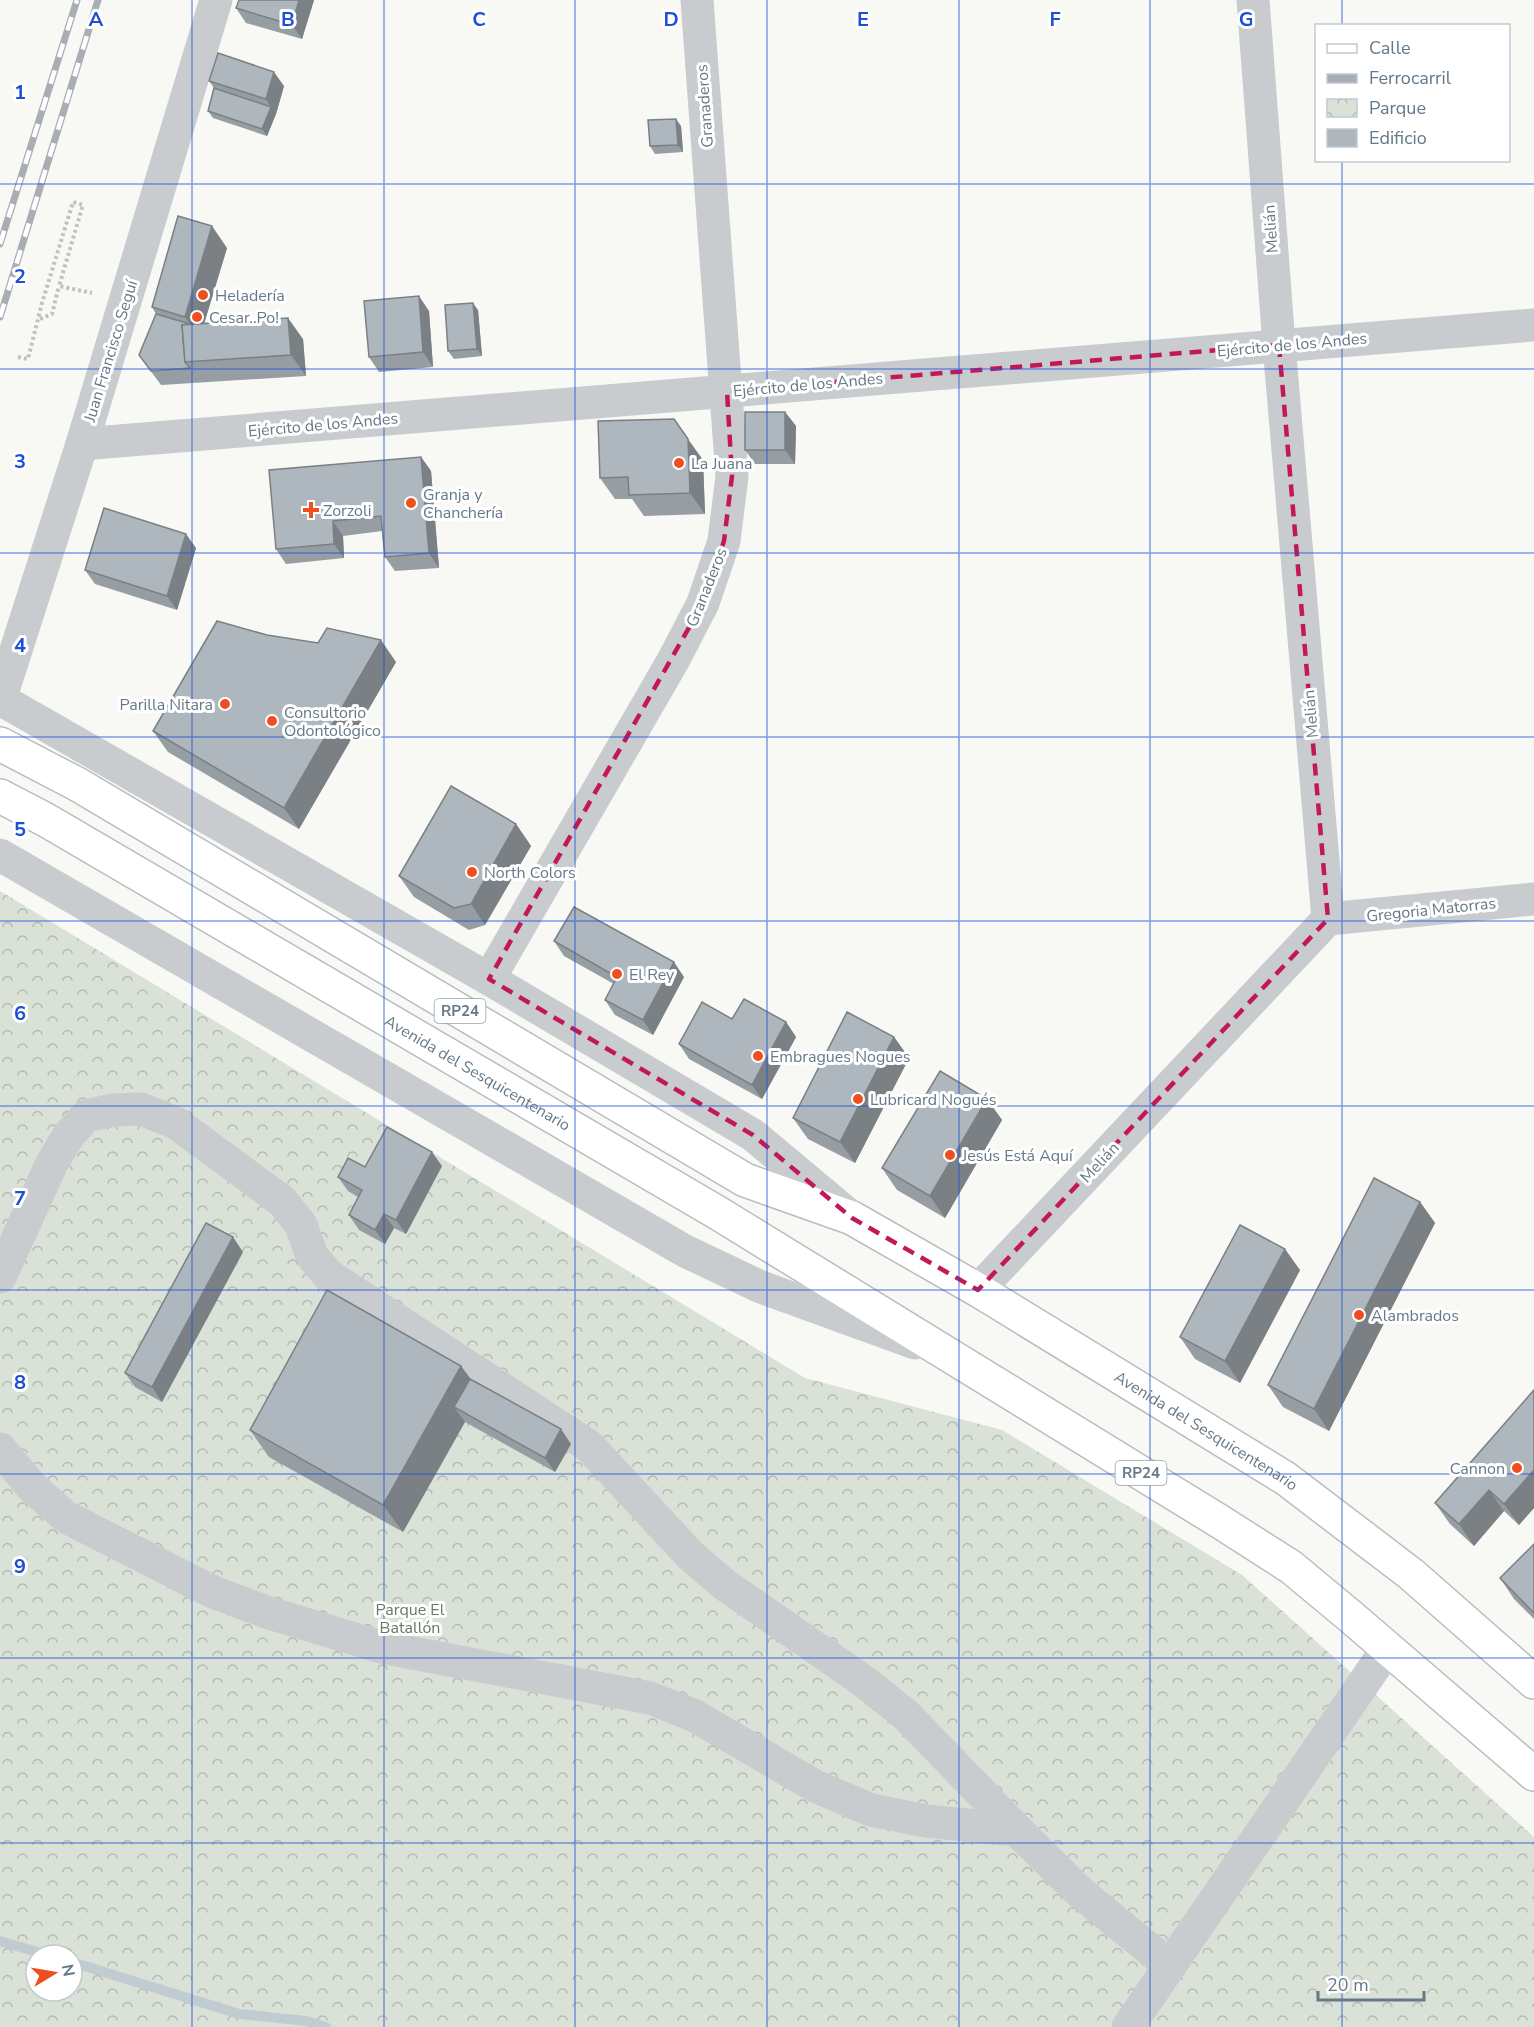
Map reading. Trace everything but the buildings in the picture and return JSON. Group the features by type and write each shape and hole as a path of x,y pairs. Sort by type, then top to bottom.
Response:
{"main road":[{"name":"Avenida del Sesquicentenario","path":"0,744 77,784 745,1180 852,1218 978,1290 1285,1478 1411,1574 1534,1682"},
{"name":"Avenida del Sesquicentenario","path":"0,796 66,832 718,1213 1291,1567 1534,1774"}],"street":[{"name":"Juan Francisco Seguí","path":"0,699 82,444 216,0"},
{"name":"Granaderos","path":"489,979 674,659 703,603 724,541 732,476 697,0"},
{"name":"Melián","path":"978,1290 1328,919 1279,345 1253,0"},
{"name":"Ejército de los Andes","path":"82,444 1534,325"},
{"name":"Avenida del Sesquicentenario","path":"0,699 489,979 753,1135 852,1218"},
{"name":"Avenida del Sesquicentenario","path":"0,855 685,1251 761,1287 951,1356"},
{"name":"Gregoria Matorras","path":"1328,919 1534,899"},
{"path":"0,1277 52,1163 69,1135 86,1116 114,1110 141,1109 176,1123 282,1201 301,1225 312,1256 328,1275 589,1446 690,1555 725,1586 862,1680 906,1715 1082,1894 1170,1966"},
{"path":"0,1449 32,1487 66,1517 213,1592 266,1612 381,1647 650,1698 694,1716 815,1786 871,1810 926,1821 1017,1830"},
{"path":"1128,2027 1387,1649"}],"path":[{"path":"18,357 28,359 39,319 73,202 83,205 52,314 39,319"},
{"path":"59,286 126,301"}],"highlighted area":[{"path":"1279,345 1328,919 978,1290 852,1218 753,1135 489,979 703,603 724,541 732,476 727,391"}],"green space":[{"name":"Parque El Batallón","path":"0,891 805,1378 1002,1430 1242,1575 1534,1837 1534,2027 0,2027"}],"waterway":[{"path":"0,1941 24,1948"},
{"path":"84,1966 239,2014 306,2021 326,2027"}],"railway":[{"path":"0,244 77,0"},
{"path":"0,317 98,0"}],"place":[{"name":"Heladería","path":"203,295"},
{"name":"Cesar..Po!","path":"197,317"},
{"name":"La Juana","path":"679,463"},
{"name":"Granja y Chanchería","path":"411,503"},
{"name":"Zorzoli","path":"311,510"},
{"name":"Parilla Nitara","path":"225,704"},
{"name":"Consultorio Odontológico","path":"272,721"},
{"name":"North Colors","path":"472,872"},
{"name":"El Rey","path":"617,974"},
{"name":"Embragues Nogues","path":"758,1056"},
{"name":"Lubricard Nogués","path":"858,1099"},
{"name":"Jesús Está Aquí","path":"950,1155"},
{"name":"Alambrados","path":"1359,1315"},
{"name":"Cannon","path":"1517,1468"}]}
